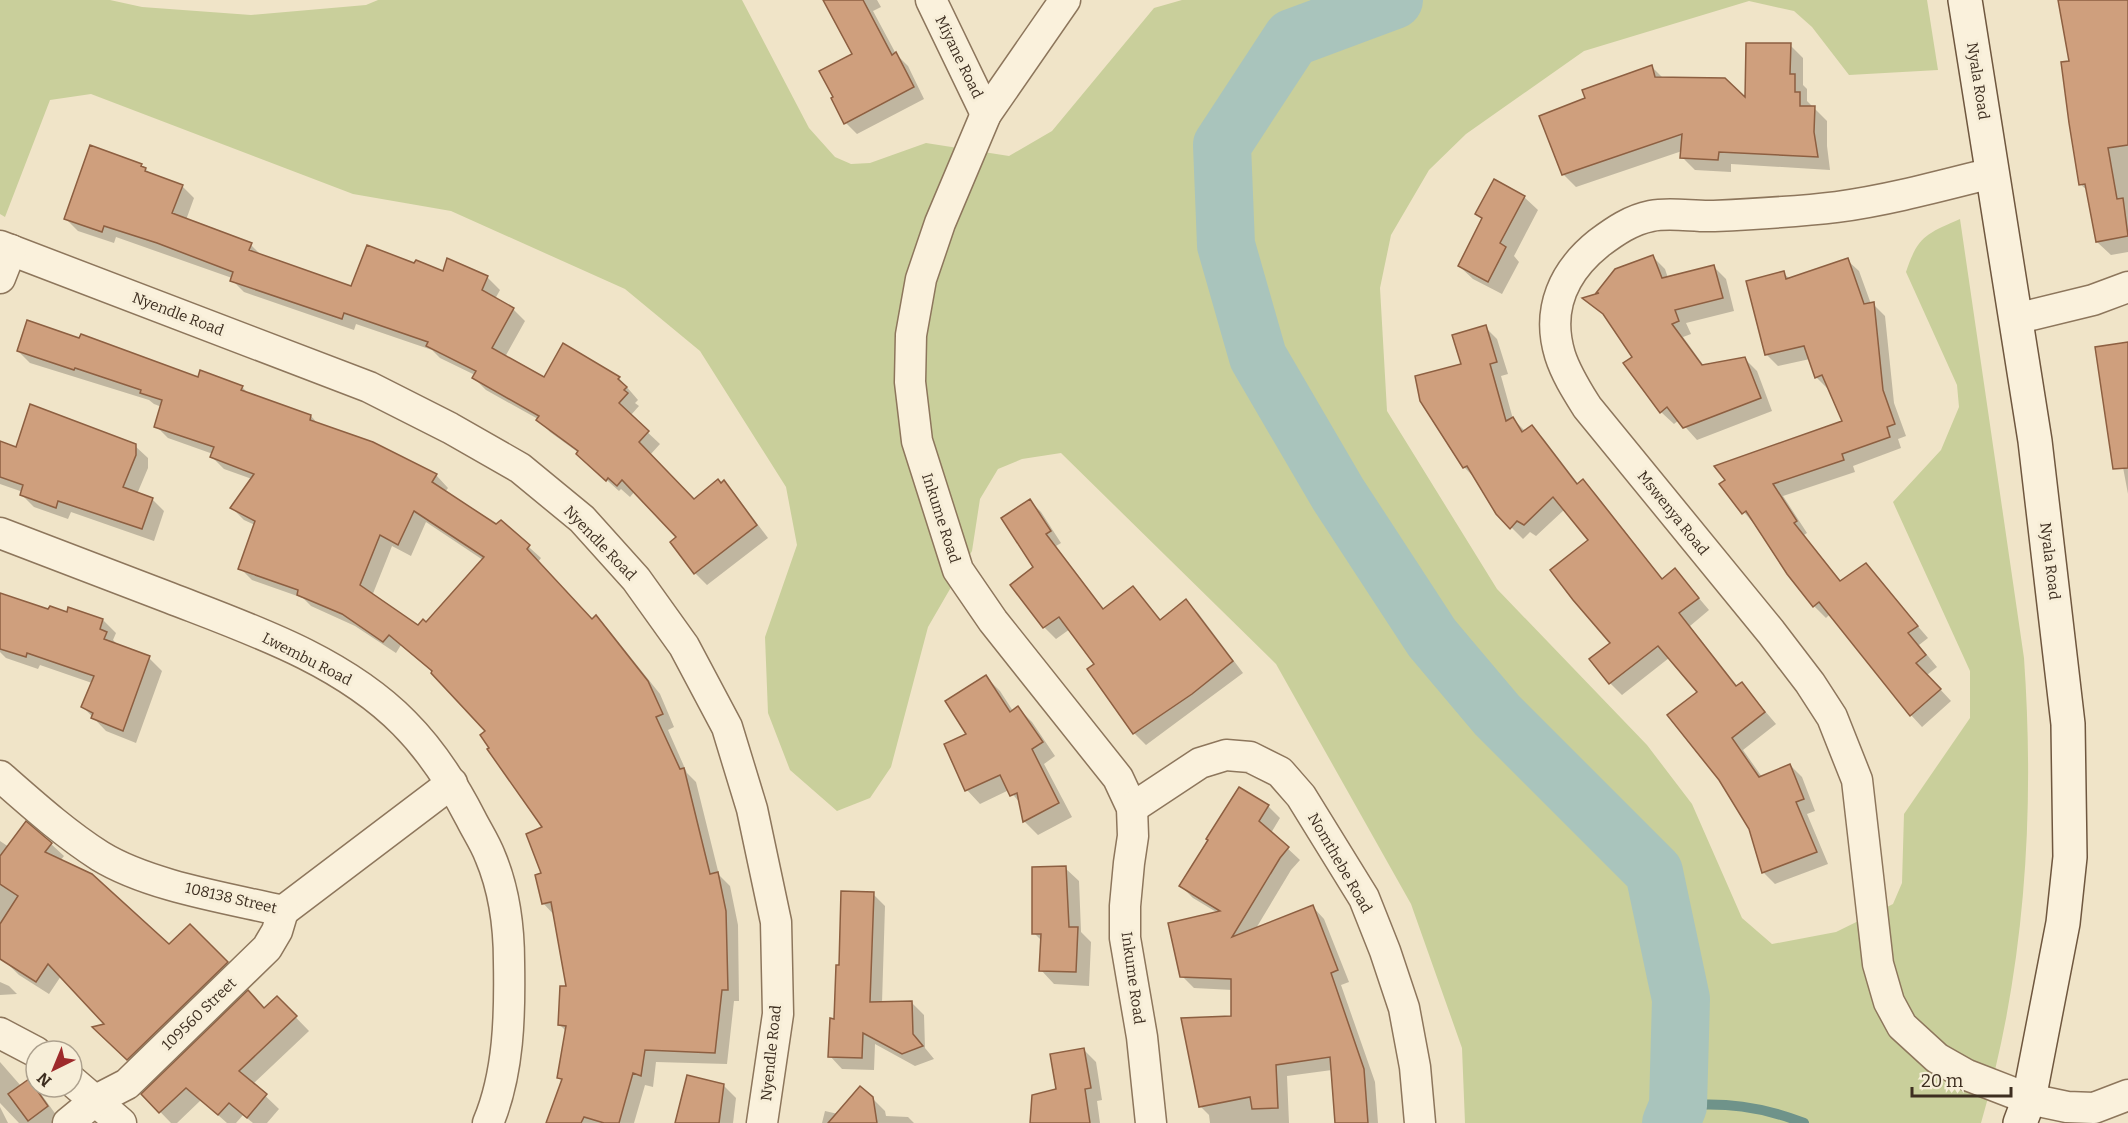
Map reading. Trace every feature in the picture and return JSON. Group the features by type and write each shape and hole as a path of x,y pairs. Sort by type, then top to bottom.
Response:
{"street":[{"name":"Miyane Road","path":"931,0 986,114"},
{"name":"Inkume Road","path":"1065,0 986,114 940,223 921,279 910,335 910,382 917,441 958,570 993,621 1118,777 1132,808 1134,836 1125,906 1125,938 1142,1037 1151,1123"},
{"name":"Nyala Road","path":"1965,0 2035,441 2068,724 2070,857 2063,923 2024,1111"},
{"name":"Mswenya Road","path":"1992,173 1920,191 1836,207 1713,216 1654,215 1633,220 1585,254 1571,271 1561,291 1557,310 1560,354 1572,383 1587,407 1771,632 1810,683 1832,717 1857,780 1878,964 1889,1002 1902,1026 1937,1058 2024,1111 2067,1107 2094,1108 2128,1095"},
{"name":"Nyendle Road","path":"0,278 6,248 369,387 450,428 520,468 582,519 636,579 684,646 727,727 752,809 776,922 778,1014 762,1123"},
{"path":"2015,319 2092,300 2128,287"},
{"name":"Lwembu Road","path":"0,533 220,618 296,650 338,673 375,698 404,722 426,748 452,783 490,856 501,894 509,935 509,1025 502,1072 488,1123"},
{"name":"Nomthebe Road","path":"1132,808 1200,763 1226,755 1250,757 1280,772 1301,796 1364,898 1381,940 1404,1008 1415,1067 1420,1123"},
{"name":"108138 Street","path":"0,776 101,857 135,873 214,896 283,911 452,783"},
{"name":"109560 Street","path":"68,1123 96,1100 127,1084 267,948 277,931 283,911"},
{"path":"0,1033 24,1046"},
{"path":"84,1090 122,1123"}],"green space":[{"path":"0,0 110,0 142,7 251,15 366,5 378,0 742,0 809,128 835,157 851,164 870,163 926,143 1009,156 1052,131 1154,8 1182,0 1927,0 1938,70 1849,75 1812,27 1794,11 1749,1 1584,51 1466,134 1429,170 1391,235 1380,288 1387,411 1497,589 1647,745 1692,804 1742,918 1772,944 1836,932 1893,904 1902,883 1904,814 1970,718 1970,671 1893,502 1941,450 1959,407 1957,385 1906,272 1919,243 1931,233 1960,219 2024,658 2027,717 2027,834 2017,951 2008,1009 1981,1123 1465,1123 1462,1048 1411,904 1276,664 1061,453 1022,459 998,469 980,499 972,551 928,627 891,767 870,798 837,811 790,770 768,713 765,637 797,545 786,487 700,351 625,289 451,211 353,194 91,94 50,100 5,217 0,214"}],"building":[{"path":"823,0 863,0 892,55 896,52 914,87 844,124 819,71 852,54"},
{"path":"2058,0 2128,0 2128,145 2108,148 2117,199 2123,198 2128,236 2096,242 2085,184 2079,185 2061,62 2069,61"},
{"path":"1746,43 1791,43 1790,74 1795,74 1795,92 1800,92 1800,106 1815,106 1814,132 1818,157 1719,152 1718,160 1680,158 1682,134 1562,175 1539,116 1585,98 1582,90 1652,65 1655,77 1725,78 1745,97"},
{"path":"90,145 142,164 141,166 146,168 145,171 183,185 172,213 252,243 249,250 351,286 367,245 414,263 416,260 443,271 447,258 488,276 482,290 514,308 492,348 544,377 563,343 620,377 618,379 627,387 624,390 628,393 619,403 649,431 639,442 694,499 718,479 721,483 724,480 757,525 694,574 670,542 676,537 622,480 617,486 608,478 606,481 576,454 578,451 536,420 539,416 472,378 476,371 426,346 428,342 344,313 342,319 230,281 233,272 157,243 104,226 102,232 64,219"},
{"path":"1494,179 1525,196 1500,243 1506,247 1488,282 1458,266 1482,218 1475,214"},
{"path":"1653,255 1662,278 1714,265 1723,298 1675,310 1679,321 1672,324 1702,365 1745,357 1761,398 1683,428 1667,407 1660,413 1623,363 1632,357 1603,314 1582,298 1599,293 1596,293 1615,269"},
{"path":"1848,258 1864,304 1874,302 1883,390 1895,424 1887,427 1890,437 1842,454 1844,460 1773,484 1797,521 1794,523 1840,581 1866,563 1918,626 1908,633 1926,655 1916,663 1941,689 1910,716 1819,602 1813,607 1787,574 1746,511 1742,514 1719,484 1725,480 1714,466 1842,421 1822,375 1815,378 1804,346 1765,355 1746,281 1784,271 1786,279"},
{"path":"27,320 79,338 81,334 198,377 200,370 243,386 241,390 311,415 310,420 373,442 437,474 432,482 496,524 501,520 530,545 527,549 592,619 596,615 648,681 663,714 656,717 680,769 684,768 710,874 718,872 726,911 728,990 722,990 715,1053 645,1050 641,1076 633,1073 619,1123 604,1123 584,1117 581,1123 546,1123 562,1079 557,1078 566,1026 558,1025 560,986 566,986 551,902 542,904 535,875 541,873 526,834 542,827 487,749 489,748 480,735 485,731 431,673 432,671 389,635 383,642 342,614 297,595 298,590 238,569 255,521 230,508 254,474 210,457 214,447 154,427 162,400 140,393 141,390 17,351","holes":["414,511 484,557 426,622 423,619 418,625 360,585 380,535 398,545"]},
{"path":"1486,325 1497,362 1490,364 1506,421 1513,417 1522,432 1532,425 1577,484 1583,479 1662,579 1675,568 1699,598 1679,613 1736,686 1742,682 1765,712 1732,738 1759,777 1790,764 1804,799 1796,802 1817,852 1762,873 1749,829 1719,780 1667,715 1697,692 1658,646 1609,684 1589,659 1610,643 1550,570 1588,540 1553,497 1524,525 1517,521 1510,529 1496,514 1467,466 1463,468 1420,401 1415,376 1461,364 1452,335"},
{"path":"2128,342 2128,468 2113,469 2095,347"},
{"path":"30,404 136,444 136,455 123,487 153,498 142,529 58,501 56,508 20,495 23,485 0,477 0,441 16,447"},
{"path":"1030,499 1051,531 1046,534 1103,609 1133,586 1160,620 1186,599 1233,661 1192,694 1133,734 1087,669 1094,664 1059,617 1043,628 1010,585 1033,567 1001,518"},
{"path":"0,593 48,609 50,606 67,612 68,607 103,619 100,629 107,632 104,639 150,656 123,731 91,718 93,713 81,707 94,676 27,653 26,657 0,649"},
{"path":"986,675 1010,712 1018,706 1043,742 1032,749 1059,803 1023,822 1017,793 1010,796 1000,775 965,791 944,744 966,734 945,701"},
{"path":"1239,787 1269,805 1259,821 1289,847 1232,937 1313,905 1338,970 1331,973 1364,1069 1368,1123 1335,1123 1330,1057 1276,1065 1278,1108 1252,1109 1250,1097 1199,1107 1181,1018 1231,1016 1231,979 1180,977 1168,923 1220,911 1179,886"},
{"path":"26,821 52,843 45,852 92,874 169,944 190,924 228,962 127,1060 92,1027 104,1024 48,964 36,982 0,959 0,924 18,896 0,884 0,856"},
{"path":"1066,866 1069,927 1078,927 1076,972 1039,971 1041,934 1032,934 1032,867"},
{"path":"841,891 874,892 870,1002 912,1001 913,1034 923,1046 902,1054 863,1033 862,1058 828,1057 830,1018 834,1019 836,965 839,965"},
{"path":"248,990 264,1008 277,996 297,1016 239,1071 267,1094 247,1118 229,1103 218,1115 186,1088 159,1113 141,1094"},
{"path":"1084,1048 1091,1088 1085,1089 1090,1123 1030,1123 1032,1095 1056,1089 1050,1054"},
{"path":"687,1075 724,1084 719,1123 675,1123"},
{"path":"24,1083 24,1099 43,1099 48,1106 28,1121 8,1094"},
{"path":"860,1086 873,1097 877,1123 828,1123"}],"waterway":[{"path":"1394,0 1292,38 1222,145 1226,245 1258,357 1338,494 1432,638 1497,715 1654,872 1681,999 1678,1106 1671,1123"},
{"path":"1678,1106 1727,1105 1757,1109 1804,1123"}]}
